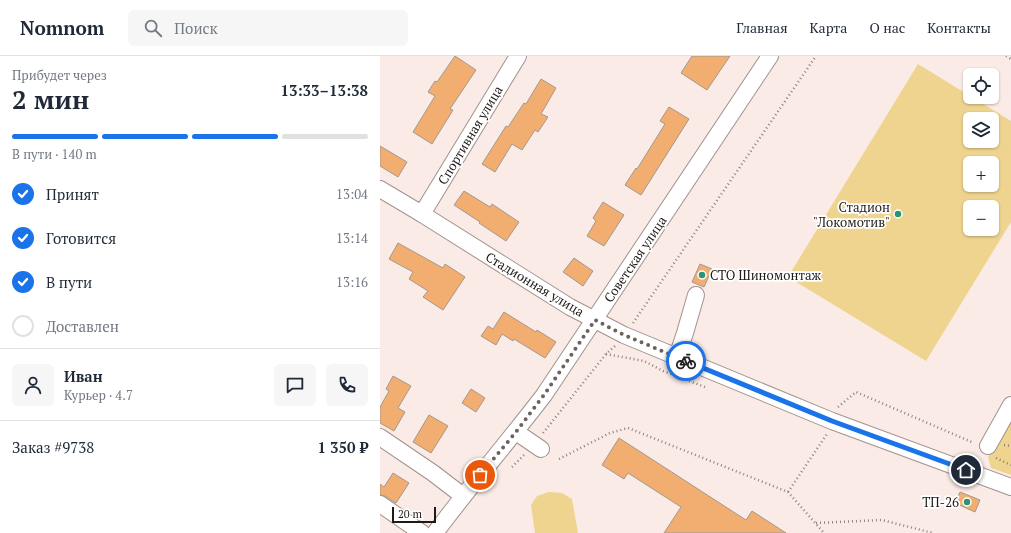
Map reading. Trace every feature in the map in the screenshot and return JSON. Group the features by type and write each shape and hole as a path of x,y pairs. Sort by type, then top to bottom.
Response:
{"street":[{"name":"Спортивная улица","path":"422,214 518,56"},
{"name":"Советская улица","path":"435,533 544,395 770,56"},
{"name":"Стадионная улица","path":"380,189 570,307 624,335 832,421 1011,487"},
{"path":"677,357 696,295"},
{"path":"988,446 1011,406"},
{"path":"516,432 537,447"},
{"path":"380,437 433,473 463,496"},
{"path":"380,504 422,533"}],"path":[{"path":"512,467 537,447 606,354 624,335 816,56"},
{"path":"1006,56 1011,58"},
{"path":"788,492 826,436 838,407 856,392 978,445 988,446"},
{"path":"559,459 610,433 628,428 788,492 824,533"},
{"path":"816,523 882,520 933,533"}],"shaded area":[{"name":"Стадион \"Локомотив\"","path":"918,64 963,92 963,104 983,104 996,112 963,112 963,148 999,148 999,114 1011,121 1011,222 926,361 788,277"},
{"path":"1011,416 1011,475 991,468 988,457"},
{"path":"549,492 562,493 572,499 578,533 535,533 531,505 537,496"}],"building":[{"path":"455,56 476,70 450,109 453,110 432,144 413,132 435,96 428,92 435,81 437,82"},
{"path":"692,56 730,56 707,90 681,73"},
{"path":"541,79 556,88 541,114 548,117 538,132 535,130 522,150 512,144 495,172 482,164 506,126 508,127 524,103 526,104"},
{"path":"669,107 689,119 641,195 625,185 636,168 637,169 665,124 660,121"},
{"path":"380,146 407,162 398,177 380,166"},
{"path":"464,191 490,207 492,204 519,222 506,241 454,205"},
{"path":"603,202 624,215 604,246 587,236 596,221 593,218"},
{"path":"398,243 443,268 445,264 465,277 443,310 423,297 428,291 409,279 413,272 389,259"},
{"path":"574,258 593,271 583,286 563,272"},
{"name":"СТО Шиномонтаж","path":"700,264 712,269 704,287 692,282"},
{"path":"504,312 536,332 537,330 556,342 545,358 514,339 513,341 502,334 496,345 481,336 488,326 493,329"},
{"path":"393,376 411,386 398,408 405,412 394,431 380,423 380,407 389,391 386,389"},
{"path":"471,389 485,398 476,412 462,403"},
{"path":"429,415 448,426 431,453 413,442"},
{"path":"619,438 746,520 752,511 786,533 664,533 681,507 628,473 624,479 602,465"},
{"path":"393,473 409,483 396,503 385,496 380,495 380,484 384,487"},
{"name":"ТП-26","path":"960,492 980,500 975,512 955,503"}],"way so far":[{"path":"480,475 516,432 544,395 595,320 624,335 686,361"}],"place":[{"name":"Стадион \"Локомотив\"","path":"898,214"},
{"name":"СТО Шиномонтаж","path":"702,275"},
{"name":"ТП-26","path":"967,502"}],"route":[{"path":"686,361 832,421 966,470"}]}
